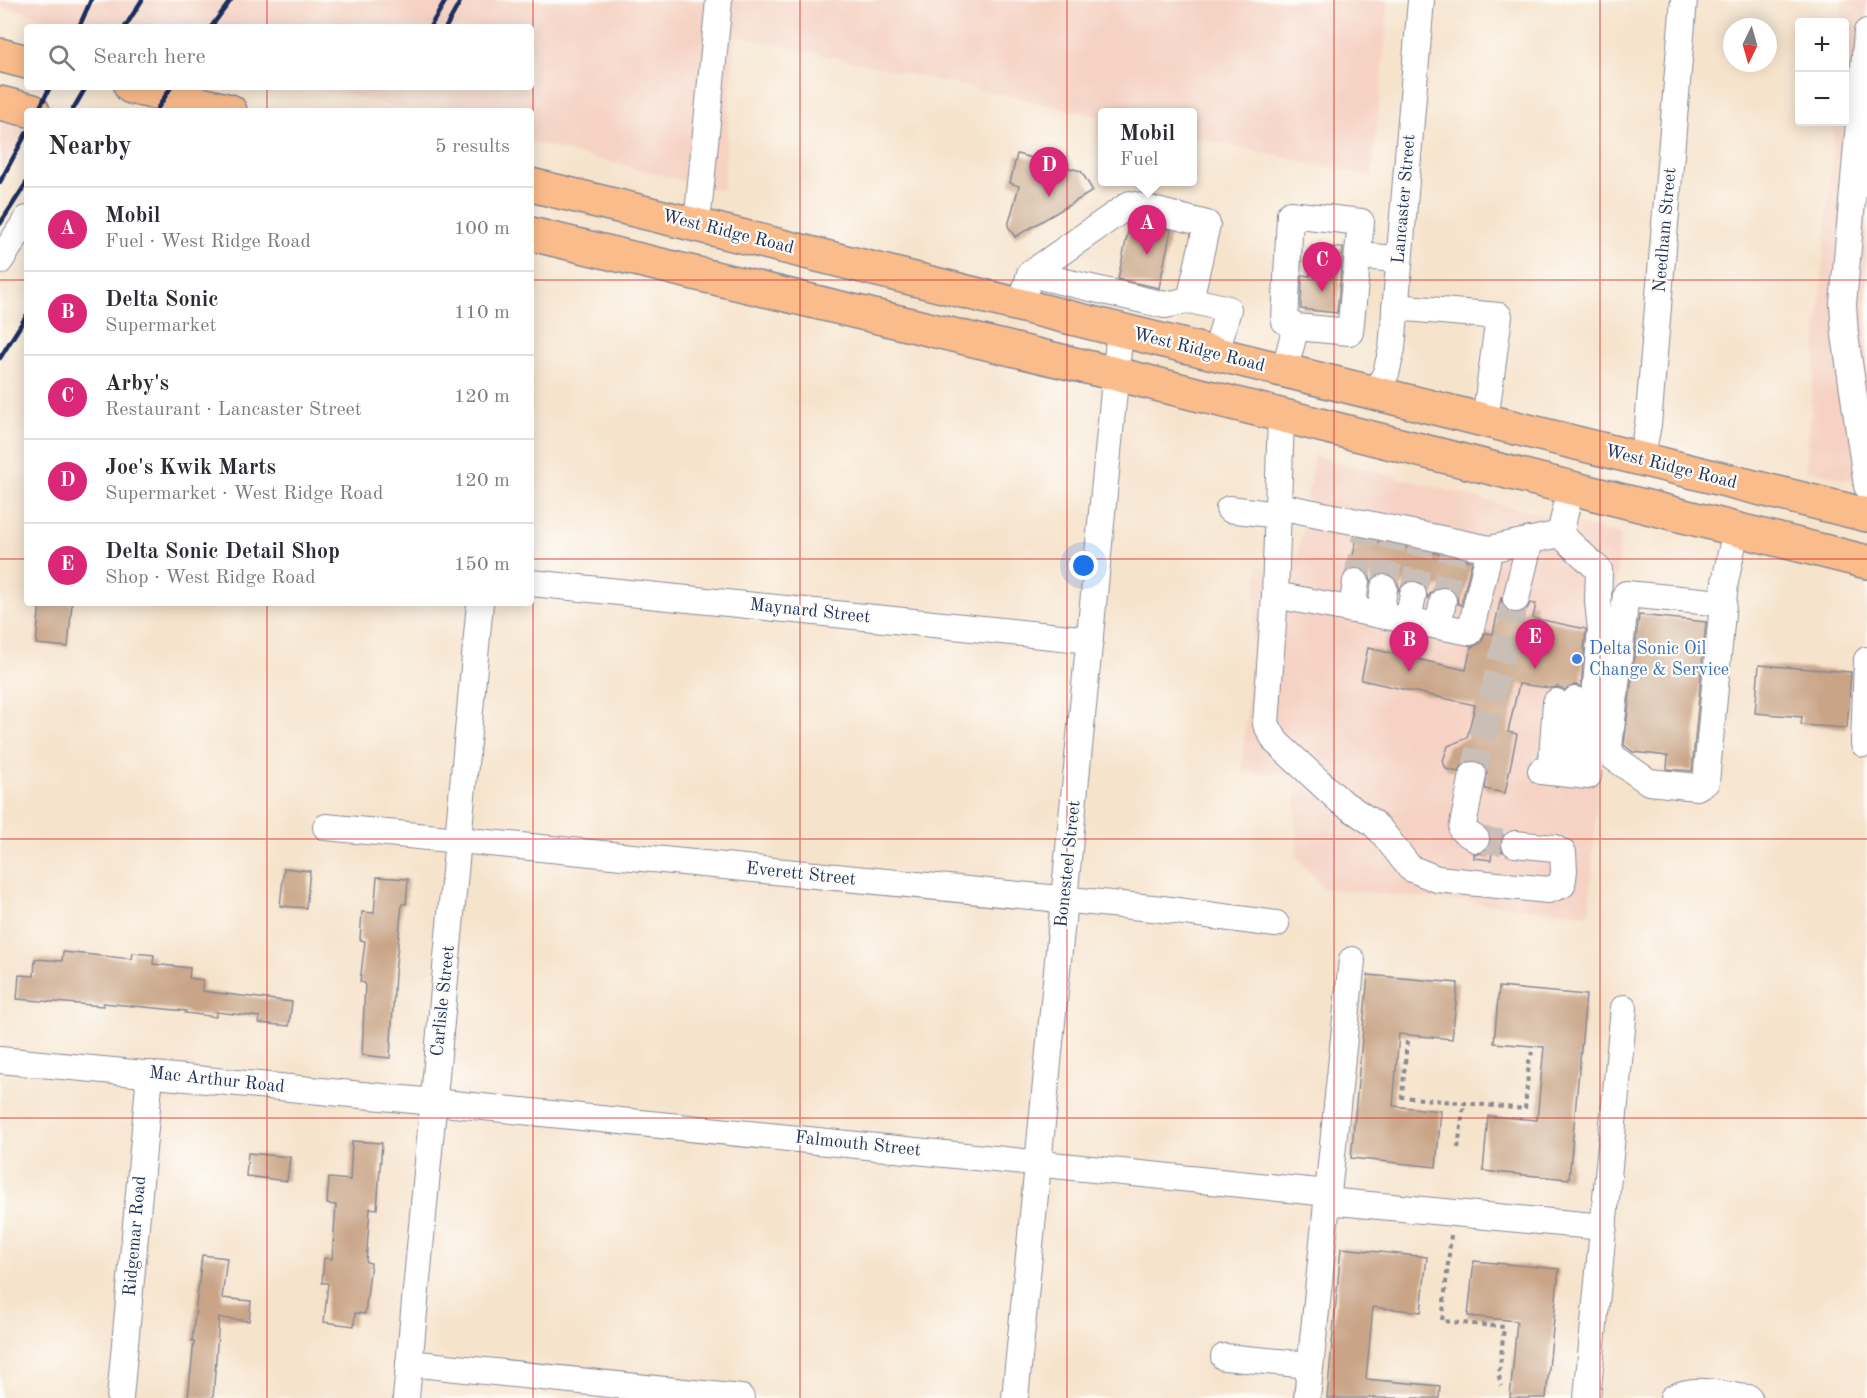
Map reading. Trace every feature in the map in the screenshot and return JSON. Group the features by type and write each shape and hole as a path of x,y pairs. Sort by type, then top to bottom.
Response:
{"highway":[{"path":"0,55 24,61"},
{"path":"143,90 218,108"},
{"path":"0,103 24,109"},
{"name":"West Ridge Road","path":"534,186 697,224 1867,515"},
{"path":"534,235 1116,374 1867,562"}],"street":[{"path":"697,224 719,0"},
{"name":"Lancaster Street","path":"1375,394 1386,373 1389,360 1421,0"},
{"name":"Needham Street","path":"1641,459 1648,424 1684,0"},
{"path":"1867,32 1844,283 1856,337 1867,486"},
{"path":"1021,305 1030,273 1130,204 1207,224 1190,300"},
{"path":"1290,214 1361,222 1350,332 1296,327 1285,321 1290,214"},
{"path":"0,261 24,224"},
{"path":"1358,256 1399,259"},
{"path":"1030,273 1165,305 1190,300 1228,309 1216,354"},
{"path":"1395,306 1499,316 1485,421"},
{"path":"1284,371 1296,327"},
{"name":"Bonesteel Street","path":"1015,1398 1120,330"},
{"path":"1281,417 1275,595 1266,724 1276,742 1340,801 1373,823 1410,868 1426,875 1449,880 1548,890 1562,885 1563,853 1554,848 1515,844"},
{"path":"1560,534 1571,488"},
{"path":"1229,509 1278,511 1454,548 1490,549 1560,534"},
{"path":"1723,603 1626,594 1609,747 1613,757 1649,782 1697,787 1706,782 1725,582 1736,529"},
{"path":"1560,534 1599,570 1598,602 1601,629 1588,776 1554,772 1566,701"},
{"path":"1516,599 1530,540"},
{"path":"1275,595 1408,620 1441,614 1470,632 1490,549"},
{"path":"1352,610 1356,582"},
{"name":"Maynard Street","path":"534,583 1090,640"},
{"path":"1380,615 1384,588"},
{"path":"1408,620 1413,595"},
{"name":"Carlisle Street","path":"406,1398 480,606"},
{"path":"1864,744 1867,660"},
{"path":"1473,775 1462,830 1476,839"},
{"name":"Everett Street","path":"326,827 1182,912 1276,924"},
{"path":"1307,1398 1352,960"},
{"path":"1587,1398 1624,1008"},
{"name":"Mac Arthur Road","path":"0,1060 434,1102"},
{"name":"Ridgemar Road","path":"120,1398 150,1074"},
{"name":"Falmouth Street","path":"434,1102 1282,1188 1328,1197 1453,1213 1604,1227"},
{"path":"1224,1357 1310,1365"},
{"path":"409,1363 741,1398"},
{"path":"1673,1398 1682,1393 1696,1391 1749,1398"}],"path":[{"path":"1407,1041 1402,1096 1525,1109 1532,1052"},
{"path":"1458,1148 1464,1103"},
{"path":"1453,1213 1442,1321 1504,1327 1499,1376 1501,1386"}],"shaded area":[{"path":"0,0 1389,0 1372,177 1197,138 1197,108 1098,108 1098,116 735,35 723,191 534,143 534,108 399,108 330,90 534,90 534,24 72,24 0,6"},
{"path":"1842,0 1867,0 1867,485 1806,469 1835,126 1849,126 1849,18 1841,18"},
{"path":"0,103 24,110 24,134 0,172"},
{"path":"1314,456 1621,535 1601,734 1589,914 1323,888 1297,857 1295,774 1242,772 1258,566 1295,573"}],"building":[{"path":"1017,154 1081,171 1093,191 1015,237 1008,226 1019,186 1010,183"},
{"path":"1133,220 1171,230 1159,288 1118,279 1130,222"},
{"path":"1312,246 1343,248 1337,313 1301,309 1302,275 1310,276"},
{"path":"1357,537 1472,561 1461,605 1458,604 1453,590 1446,586 1438,587 1431,592 1428,598 1423,584 1416,580 1408,581 1399,591 1398,582 1387,573 1378,574 1371,582 1365,570 1358,567 1350,568"},
{"path":"1501,597 1505,609 1512,613 1521,613 1530,603 1536,604 1533,618 1586,629 1581,687 1575,685 1565,690 1558,687 1519,684 1508,732 1517,734 1505,793 1485,789 1487,771 1482,763 1475,760 1468,761 1461,766 1458,772 1446,769 1443,761 1448,746 1467,738 1475,705 1361,680 1368,648 1466,670 1471,647 1481,643 1485,633 1493,634"},
{"path":"40,606 72,606 68,647 36,644"},
{"path":"1639,615 1706,622 1692,771 1667,769 1668,756 1633,752 1624,745"},
{"path":"1759,665 1851,672 1847,728 1801,725 1802,717 1755,713"},
{"path":"1490,833 1503,835 1500,843 1503,852 1492,851 1491,860 1474,858 1474,854 1482,853 1489,847"},
{"path":"284,868 310,871 306,908 280,906"},
{"path":"377,877 408,879 406,904 402,904 390,1058 362,1055 365,983 360,982 365,941 360,940 362,912 374,913"},
{"path":"63,952 132,959 133,953 154,955 153,964 190,968 189,978 203,980 202,991 292,1002 289,1026 259,1023 260,1017 216,1012 216,1017 185,1013 186,1011 103,1003 103,1006 17,999 19,975 34,976 35,959 62,961"},
{"path":"1368,975 1458,983 1452,1039 1399,1034 1393,1106 1441,1111 1436,1167 1351,1158"},
{"path":"1499,987 1586,995 1569,1179 1483,1171 1488,1116 1537,1120 1544,1047 1494,1043"},
{"path":"352,1141 382,1143 377,1209 370,1208 366,1262 371,1263 365,1314 355,1313 354,1326 324,1322 328,1283 322,1283 324,1258 332,1259 336,1205 327,1204 329,1178 350,1180"},
{"path":"248,1153 290,1157 287,1181 246,1176"},
{"path":"1341,1248 1427,1257 1421,1312 1373,1307 1366,1379 1440,1386 1439,1398 1327,1398"},
{"path":"202,1255 227,1258 222,1298 251,1301 249,1321 219,1318 213,1398 188,1398 194,1341 192,1341"},
{"path":"1474,1261 1559,1269 1546,1398 1510,1398 1517,1321 1468,1316"}],"tunnel":[{"path":"1356,582 1365,536"},
{"path":"1384,588 1393,541"},
{"path":"1413,595 1421,547"},
{"path":"1443,601 1453,554"},
{"path":"1473,775 1516,599"},
{"path":"1476,839 1515,844"}],"railway":[{"path":"80,24 91,0"},
{"path":"127,24 142,0"},
{"path":"213,24 231,0"},
{"path":"432,24 446,0"},
{"path":"448,24 461,0"},
{"path":"40,108 48,90"},
{"path":"74,108 84,90"},
{"path":"158,108 169,90"},
{"path":"0,182 24,138"},
{"path":"0,224 24,187"},
{"path":"0,358 24,320"}],"place":[{"name":"Joe's Kwik Marts","path":"1049,197"},
{"name":"Mobil","path":"1147,255"},
{"name":"Arby's","path":"1322,292"},
{"name":"Delta Sonic Oil Change & Service","path":"1577,659"},
{"name":"Delta Sonic Detail Shop","path":"1535,669"},
{"name":"Delta Sonic","path":"1409,672"}]}
